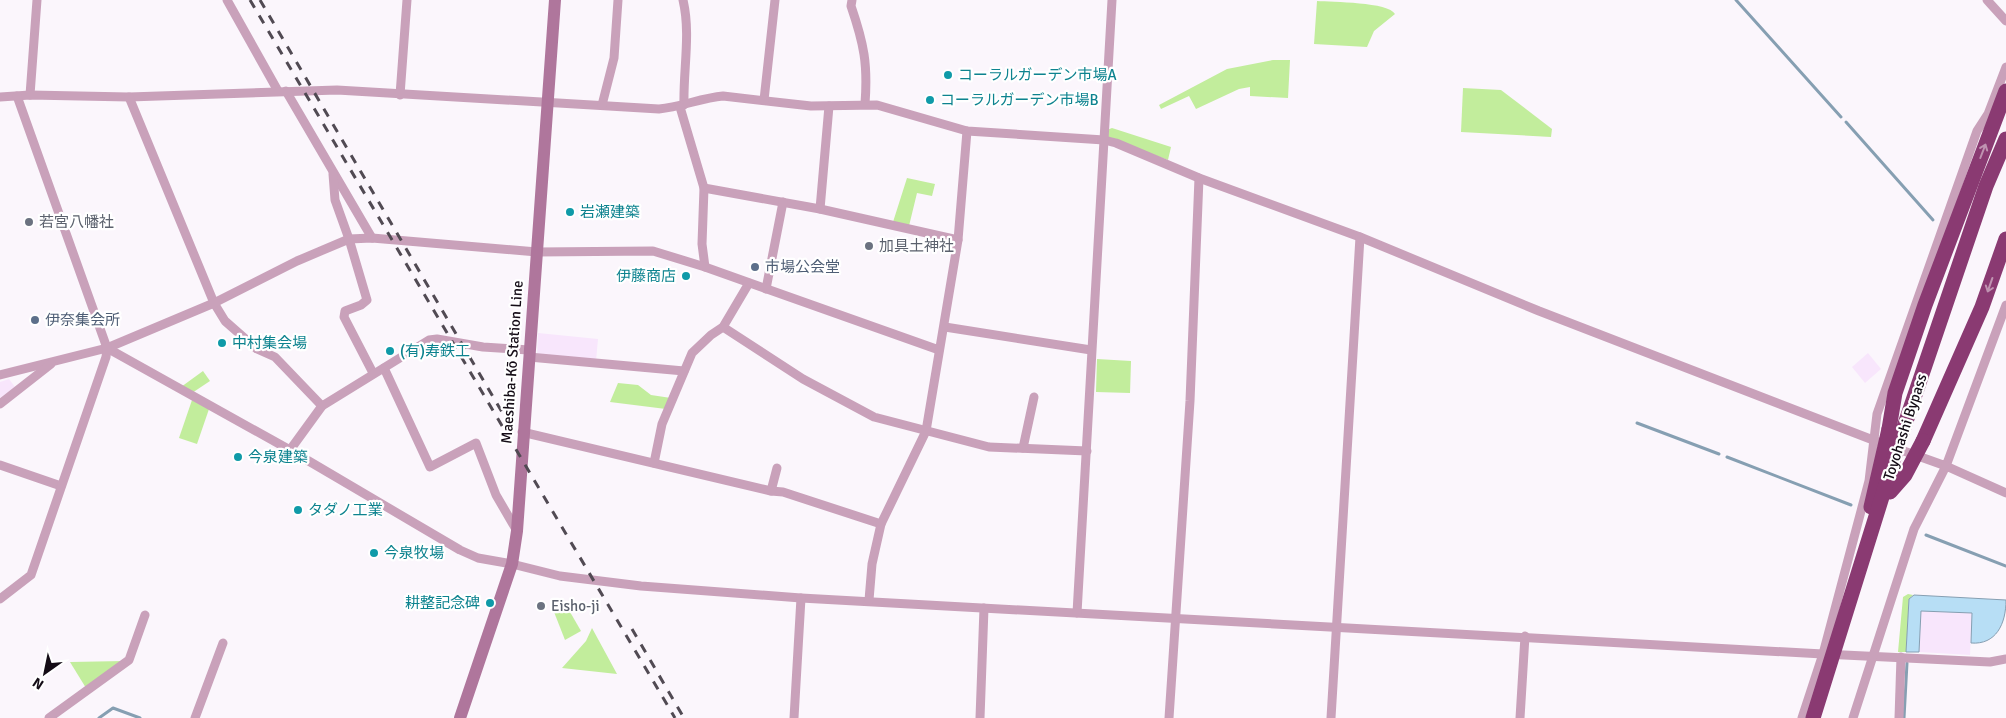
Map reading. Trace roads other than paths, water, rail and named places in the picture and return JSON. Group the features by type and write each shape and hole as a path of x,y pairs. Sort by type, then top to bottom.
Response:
{"highway":[{"path":"1906,435 1895,393 1924,306 2006,91"},
{"name":"Toyohashi Bypass","path":"1813,718 2006,139"},
{"name":"Toyohashi Bypass","path":"1990,187 2006,157"},
{"path":"1906,435 1982,307 2006,239"},
{"name":"Toyohashi Bypass","path":"1819,718 1906,435"}],"main road":[{"name":"Maeshiba-Kō Station Line","path":"460,718 512,564 517,531 522,432 555,0"}],"street":[{"path":"30,95 37,0"},
{"path":"227,0 372,238"},
{"path":"400,95 407,0"},
{"path":"602,105 614,58 618,0"},
{"path":"683,0 688,21 682,106 704,188 702,244 705,267"},
{"path":"764,100 775,0"},
{"path":"852,0 851,6 866,52 865,104"},
{"path":"1077,613 1112,0"},
{"path":"1987,0 2006,21"},
{"path":"1802,718 1822,654 1868,481 1877,414 1977,131 1988,114 2006,67"},
{"path":"0,97 30,95 129,97 337,90 659,109 682,106 723,96 829,106 878,105 967,132 1104,140 1116,143 1199,178 1360,236 1539,311 1873,440 1946,466 2006,493"},
{"path":"0,599 31,575 106,357 107,348 17,96"},
{"path":"129,97 214,303 225,321 257,349 275,357 322,406"},
{"path":"820,209 829,106"},
{"path":"869,600 872,564 882,524 926,431 945,327 958,240 967,132"},
{"path":"333,174 334,200 349,239 367,300 361,305 345,311 344,316 373,373"},
{"path":"1169,718 1190,401 1199,178"},
{"path":"704,188 820,209 958,240"},
{"path":"766,289 783,202"},
{"path":"1331,718 1360,236"},
{"path":"0,375 107,348 214,303 297,261 349,239 372,238 536,252 653,251 705,267 940,350"},
{"path":"654,464 658,435 684,371 696,347 723,327 749,283"},
{"path":"1853,718 1914,529 1946,466 2006,305"},
{"path":"723,327 803,379 874,417 990,447 1086,451"},
{"path":"945,327 1091,350"},
{"path":"290,450 322,406 429,340 437,339 529,354 684,371"},
{"path":"107,348 290,450 460,550 478,558 560,576 641,586 801,598 869,600 1822,654 1990,662 2006,659"},
{"path":"0,404 55,361"},
{"path":"384,368 403,405 430,467 476,443 496,495 517,531"},
{"path":"1023,448 1034,397"},
{"path":"522,432 771,491 783,492 882,524"},
{"path":"0,465 61,486"},
{"path":"771,491 777,468"},
{"path":"794,718 801,598"},
{"path":"980,718 984,608"},
{"path":"49,718 129,660 145,615"},
{"path":"1520,718 1524,636"},
{"path":"195,718 223,642"},
{"path":"1899,718 1901,657"}],"water":[{"path":"1914,595 2006,600 2006,609 2002,625 1998,631 1993,637 1980,643 1971,643 1972,613 1921,611 1919,652 1906,652 1909,599"}],"waterway":[{"path":"1736,0 1841,117"},
{"path":"1846,122 1933,220"},
{"path":"1637,423 1719,454"},
{"path":"1727,457 1851,505"},
{"path":"1926,535 2006,566"},
{"path":"1904,718 1907,663"},
{"path":"99,718 113,708 140,718"}],"railway":[{"path":"250,0 675,718"},
{"path":"260,0 509,424"},
{"path":"632,629 684,718"}],"place":[{"name":"コーラルガーデン市場A","path":"948,75"},
{"name":"コーラルガーデン市場B","path":"930,100"},
{"name":"岩瀬建築","path":"570,212"},
{"name":"若宮八幡社","path":"29,222"},
{"name":"加具土神社","path":"869,246"},
{"name":"市場公会堂","path":"755,267"},
{"name":"伊藤商店","path":"686,276"},
{"name":"伊奈集会所","path":"35,320"},
{"name":"中村集会場","path":"222,343"},
{"name":"(有)寿鉄工","path":"390,351"},
{"name":"今泉建築","path":"238,457"},
{"name":"タダノ工業","path":"298,510"},
{"name":"今泉牧場","path":"374,553"},
{"name":"耕整記念碑","path":"490,603"},
{"name":"Eisho-ji","path":"541,606"}]}
